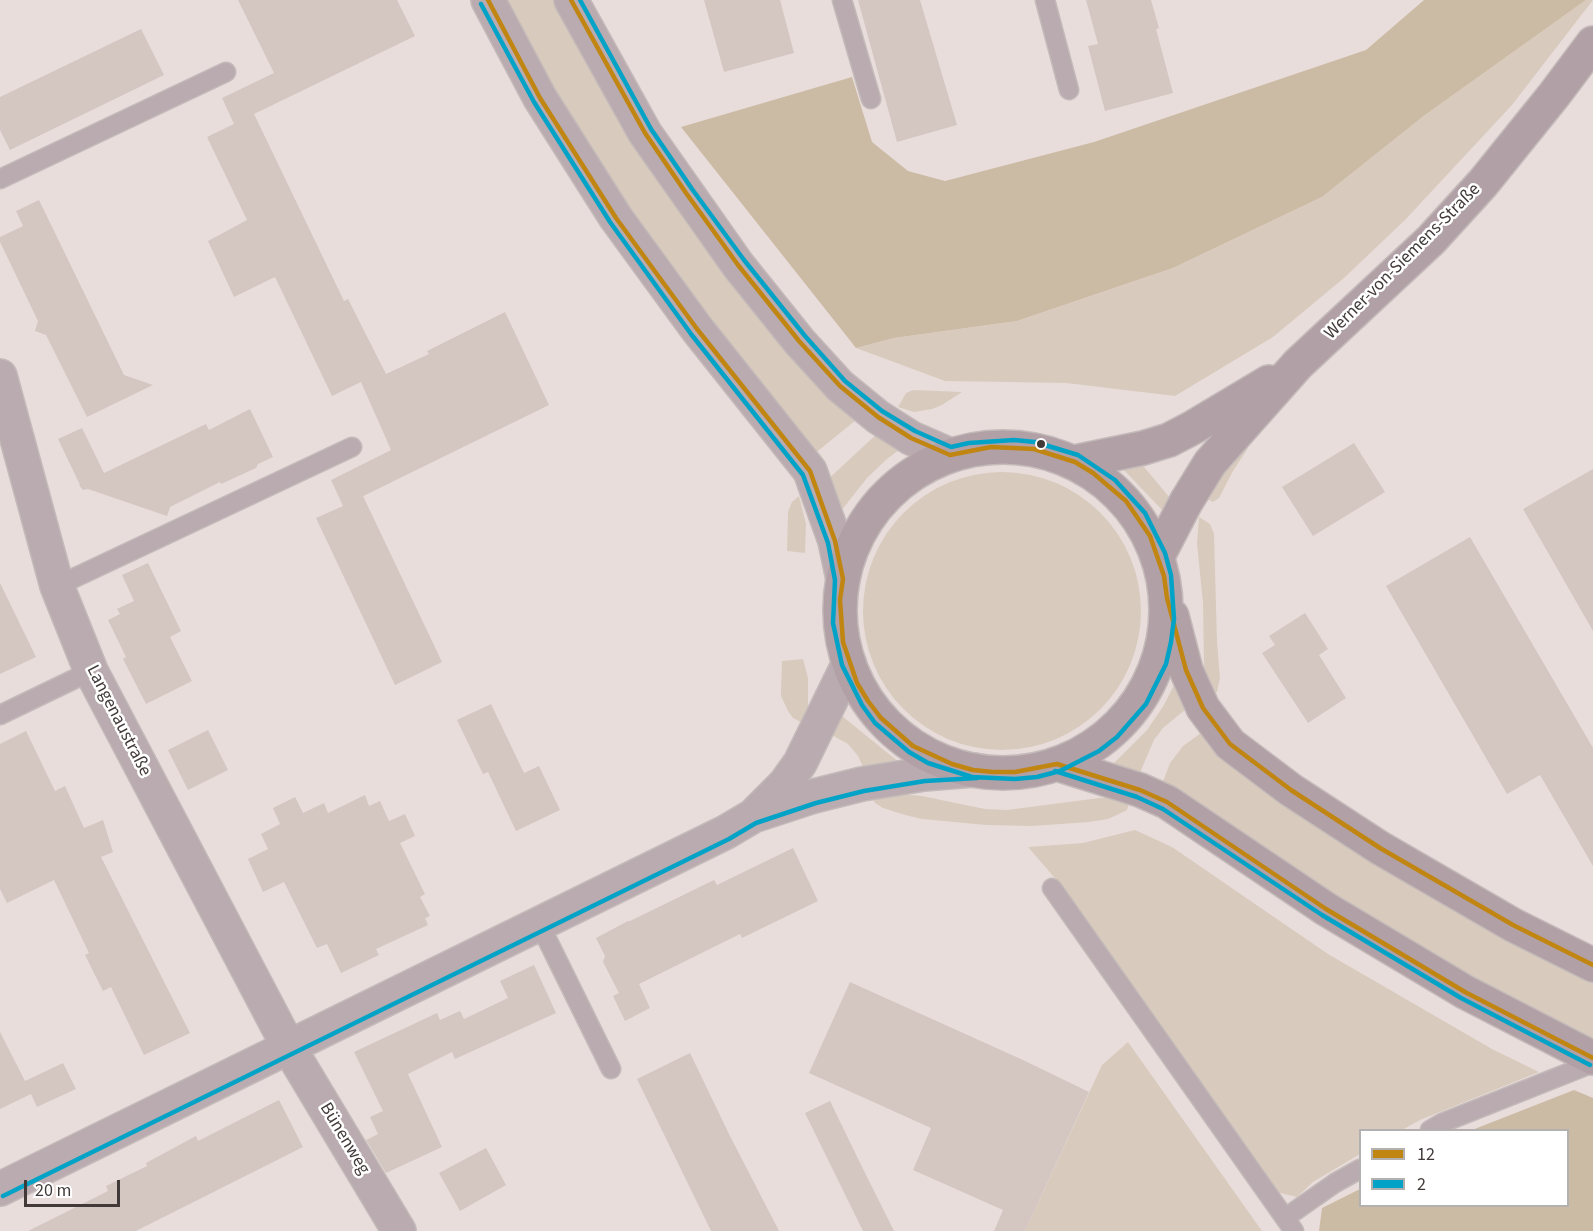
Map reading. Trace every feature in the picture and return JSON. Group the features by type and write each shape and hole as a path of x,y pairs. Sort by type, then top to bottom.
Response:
{"main road":[{"name":"Werner-von-Siemens-Straße","path":"1158,556 1186,502 1210,463 1298,364 1376,294 1431,240 1483,183 1593,43"},
{"name":"Werner-von-Siemens-Straße","path":"1075,462 1143,448 1169,440 1298,364"},
{"path":"1167,598 1167,619 1159,661 1140,700 1119,724 1095,745 1057,764 1015,772 973,770 932,757 896,733 868,701 849,663 840,622 843,579 856,539 880,503 911,475 950,456 981,448 1034,449 1075,462 1093,473 1126,501 1139,518 1158,556 1186,670 1203,708 1230,744 1292,790 1380,848 1513,925 1593,965"},
{"path":"1057,764 1140,790 1167,802 1326,909 1435,974 1593,1058"}],"street":[{"path":"488,0 540,98 616,218 697,329 810,471 835,541 843,579"},
{"path":"571,0 645,133 738,265 799,341 840,386 878,417 911,438 950,456"},
{"name":"Langenaustraße","path":"0,376 57,586 91,671 288,1046"},
{"path":"753,816 785,784 800,763 849,663"},
{"path":"2,1182 288,1046 726,832 753,816 814,796 862,784 924,774 973,770"},
{"name":"Bünenweg","path":"288,1046 399,1231"}],"lane":[{"path":"842,0 871,99"},
{"path":"1045,0 1070,90"},
{"path":"0,179 226,72"},
{"path":"57,586 352,447"},
{"path":"0,716 91,671"},
{"path":"1052,888 1290,1225 1335,1183 1359,1170"},
{"path":"539,923 611,1069"},
{"path":"1433,1129 1442,1123 1593,1063"}],"shaded area":[{"path":"500,0 558,0 856,420 813,455 611,188"},
{"path":"1424,0 1586,0 1425,115 1322,197 1173,268 1017,321 894,338 856,348 681,127 852,77 872,142 908,171 945,181 1094,142 1366,50"},
{"path":"1586,0 1593,0 1512,105 1405,220 1344,278 1273,337 1175,396 1066,383 945,381 856,348 894,338 1017,321 1173,268 1322,197 1425,115"},
{"path":"913,390 962,392 932,409 914,412 898,407 906,393"},
{"path":"879,432 907,444 867,478 833,521 825,482"},
{"path":"1246,444 1248,448 1219,498 1213,502 1205,498 1207,492"},
{"path":"1140,462 1170,498 1163,511 1123,469"},
{"path":"1002,472 1029,475 1055,483 1079,496 1100,513 1117,534 1130,558 1138,584 1141,611 1138,638 1130,664 1117,688 1100,709 1079,726 1055,739 1029,747 1002,750 975,747 949,739 925,726 904,709 887,688 874,664 866,638 863,611 866,584 874,558 887,534 904,513 925,496 949,483 975,475"},
{"path":"799,496 806,524 805,553 787,551 788,512 792,502"},
{"path":"1199,517 1210,524 1214,534 1220,678 1217,692 1212,695 1204,667 1203,603 1197,544"},
{"path":"803,659 808,678 808,708 805,724 793,718 781,696 782,661"},
{"path":"1175,683 1186,709 1163,728 1154,740 1139,775 1112,765 1147,730 1164,705"},
{"path":"840,715 900,763 865,771 858,756 848,744 830,734"},
{"path":"1201,733 1213,747 1593,980 1593,1042 1471,979 1333,897 1162,784 1170,763 1183,746"},
{"path":"899,794 922,796 985,809 1007,810 1099,798 1114,798 1129,803 1127,810 1119,814 1108,819 1089,822 1032,826 986,825 922,819 905,815 883,808 875,803 871,796"},
{"path":"1135,830 1172,847 1328,954 1492,1049 1539,1072 1420,1120 1404,1129 1359,1129 1359,1155 1313,1182 1297,1197 1276,1192 1060,884 1028,847 1083,843"},
{"path":"1128,1042 1262,1231 1025,1231 1102,1065"},
{"path":"1574,1090 1593,1098 1593,1231 1319,1231 1322,1208 1359,1190 1359,1207 1569,1207 1569,1129 1475,1129"}],"building":[{"path":"238,0 397,0 415,36 254,114 344,301 348,299 386,374 429,354 427,351 505,312 549,405 363,496 442,662 395,685 316,518 343,506 331,480 391,450 361,382 332,396 275,277 234,297 208,241 247,220 207,137 234,124 222,98 274,73"},
{"path":"704,0 780,0 794,53 724,72"},
{"path":"858,0 920,0 957,125 897,142"},
{"path":"1086,0 1151,0 1159,28 1156,29 1173,93 1105,111 1088,46 1098,44"},
{"path":"141,29 164,75 10,150 0,130 0,97"},
{"path":"39,200 124,375 153,385 87,417 46,335 35,331 38,321 0,242 0,237 23,226 16,211"},
{"path":"250,409 273,457 258,464 256,468 221,484 220,482 170,507 167,516 88,489 83,490 58,439 82,428 104,473 206,424 209,430"},
{"path":"1354,443 1385,492 1313,536 1282,487"},
{"path":"1593,469 1593,631 1523,509"},
{"path":"1470,537 1593,748 1593,866 1540,775 1507,794 1386,586"},
{"path":"148,563 181,631 170,637 192,681 146,704 123,659 126,657 108,620 120,614 117,609 134,601 122,575"},
{"path":"0,583 36,657 0,674"},
{"path":"1305,613 1328,649 1319,655 1346,698 1308,723 1262,653 1275,645 1269,636"},
{"path":"491,704 524,773 539,766 560,810 516,831 488,772 483,774 457,720"},
{"path":"208,730 228,770 188,790 168,750"},
{"path":"26,731 55,791 65,786 84,828 103,820 113,852 101,857 190,1033 144,1055 111,987 103,991 85,955 89,953 54,880 7,903 0,889 0,744"},
{"path":"365,795 369,806 380,801 389,821 405,814 415,836 400,843 425,894 420,897 430,916 425,918 428,925 376,949 379,955 341,973 327,944 317,948 284,882 263,892 248,859 268,849 261,834 280,824 273,808 295,797 303,813 324,803 328,813"},
{"path":"793,848 818,901 742,938 740,934 639,984 650,1008 625,1021 613,996 619,993 603,962 605,956 596,938 714,880 717,885"},
{"path":"534,965 556,1013 455,1059 452,1052 408,1074 442,1147 386,1173 366,1140 378,1134 370,1117 383,1111 354,1052 437,1013 440,1020 460,1011 464,1019 508,998 500,981"},
{"path":"850,982 1089,1092 1025,1231 994,1231 1003,1210 913,1170 931,1128 809,1073"},
{"path":"0,1032 25,1081 63,1063 76,1089 37,1107 31,1094 0,1109"},
{"path":"690,1053 779,1231 711,1231 637,1079"},
{"path":"279,1100 303,1147 136,1231 28,1231 108,1191 106,1186 147,1166 146,1163 196,1136 198,1141"},
{"path":"830,1101 894,1231 863,1231 805,1113"},
{"path":"486,1148 506,1185 460,1211 439,1173"}],"transit line":[{"name":"12","path":"488,0 540,98 616,218 697,329 810,471 835,541 843,579 840,600 843,642 857,683 868,701 881,718 913,746 952,764 973,770 993,772 1015,772 1057,764"},
{"name":"12","path":"571,0 645,133 686,193 738,265 799,341 840,386 878,417 911,438 950,455 991,447 1034,449 1075,462 1093,473 1126,501 1150,536 1164,576 1167,598 1186,670 1203,708 1230,744 1291,790 1380,848 1513,925 1593,965"},
{"name":"2","path":"481,4 534,102 610,222 691,334 803,475 828,543 835,580 833,623 842,665 862,705 875,723 909,752 928,763 972,777 1015,779 1037,777 1060,771 1099,751 1117,737 1146,704 1166,664 1171,642 1174,619 1171,575 1165,553 1145,513 1115,480 1078,455 1035,442 1014,440 969,443 951,447 915,431 882,411 845,381 805,336 744,260 692,189 651,129 580,0"},
{"name":"12","path":"1057,764 1140,790 1167,802 1326,909 1465,992 1593,1058"},
{"name":"2","path":"1055,771 1137,797 1163,809 1322,915 1461,998 1590,1065"},
{"name":"2","path":"3,1196 729,839 756,823 816,803 864,791 925,781 977,778"}]}
